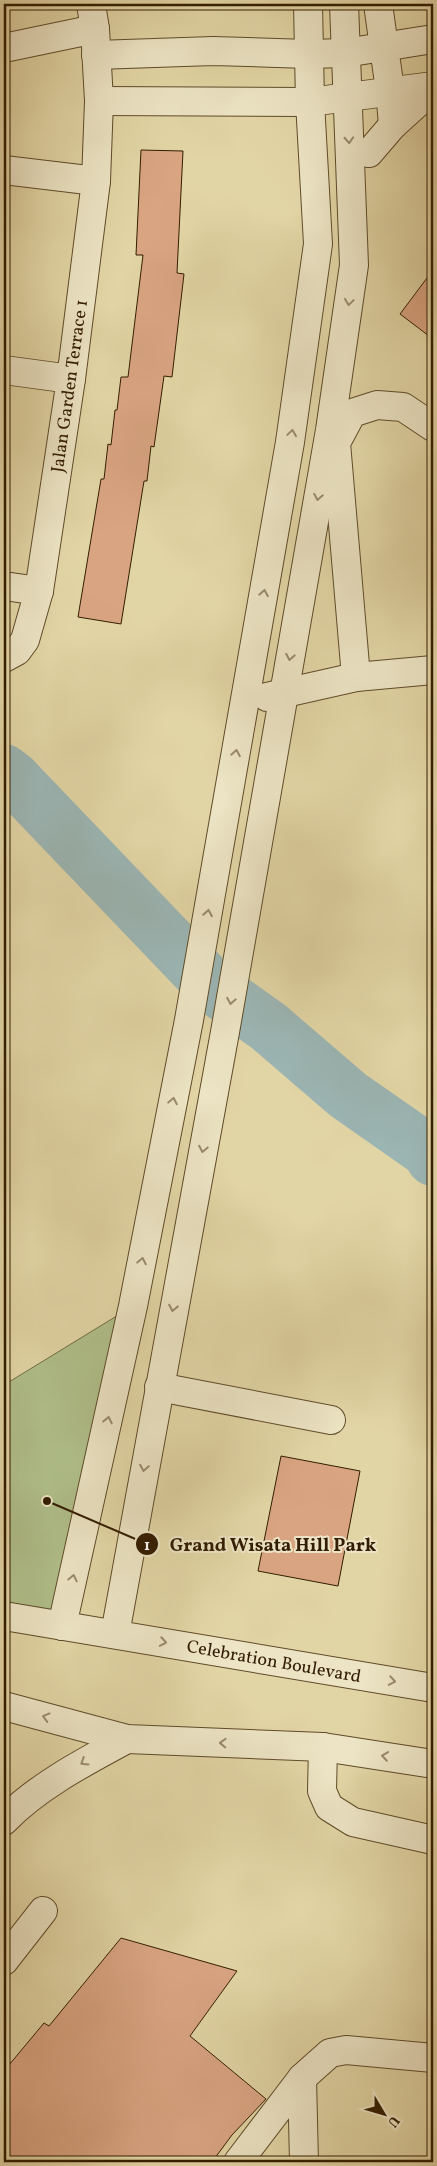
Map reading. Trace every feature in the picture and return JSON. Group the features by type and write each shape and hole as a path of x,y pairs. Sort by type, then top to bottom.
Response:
{"street":[{"path":"62,1626 133,1306 189,1020 290,442 318,244 308,54 308,4"},
{"path":"115,1634 236,970 330,430 354,265 344,4"},
{"path":"378,4 393,125"},
{"path":"4,48 94,29 213,51 308,54 346,53 433,39"},
{"name":"Jalan Garden Terrace 1","path":"4,658 17,651 25,640 39,591 71,379 96,181 98,101 94,29"},
{"path":"98,101 310,102 347,98 390,90 433,88"},
{"path":"369,154 393,125 433,88"},
{"path":"4,170 96,181"},
{"path":"4,370 71,379"},
{"path":"356,676 336,443 352,413 377,405 403,407 433,427"},
{"path":"4,586 39,591"},
{"path":"246,701 356,676 433,670"},
{"path":"159,1387 331,1420"},
{"name":"Celebration Boulevard","path":"4,1616 433,1688"},
{"path":"4,1706 127,1739 323,1747 433,1764"},
{"path":"4,1821 16,1809 70,1772 127,1739"},
{"path":"323,1747 322,1791 329,1807 353,1822 433,1840"},
{"path":"4,1961 43,1911"},
{"path":"238,2162 302,2078 330,2053 346,2050 433,2058"},
{"path":"302,2078 304,2162"}],"green space":[{"path":"133,1306 62,1626 4,1616 4,1385"}],"building":[{"path":"141,150 183,151 177,273 184,274 172,377 164,376 154,447 151,446 147,481 144,481 121,624 78,617 101,479 104,479 108,444 111,445 121,377 128,377 143,255 136,255"},
{"path":"433,270 433,339 400,314"},
{"path":"281,1456 360,1471 338,1586 258,1571"},
{"path":"121,1938 237,1971 190,2036 266,2099 232,2135 212,2162 4,2162 4,2071 44,2023 49,2026"}],"waterway":[{"path":"4,771 13,778 213,987 269,1027 348,1095 428,1151 433,1159"}],"place":[{"name":"Grand Wisata Hill Park","path":"47,1501"}]}
